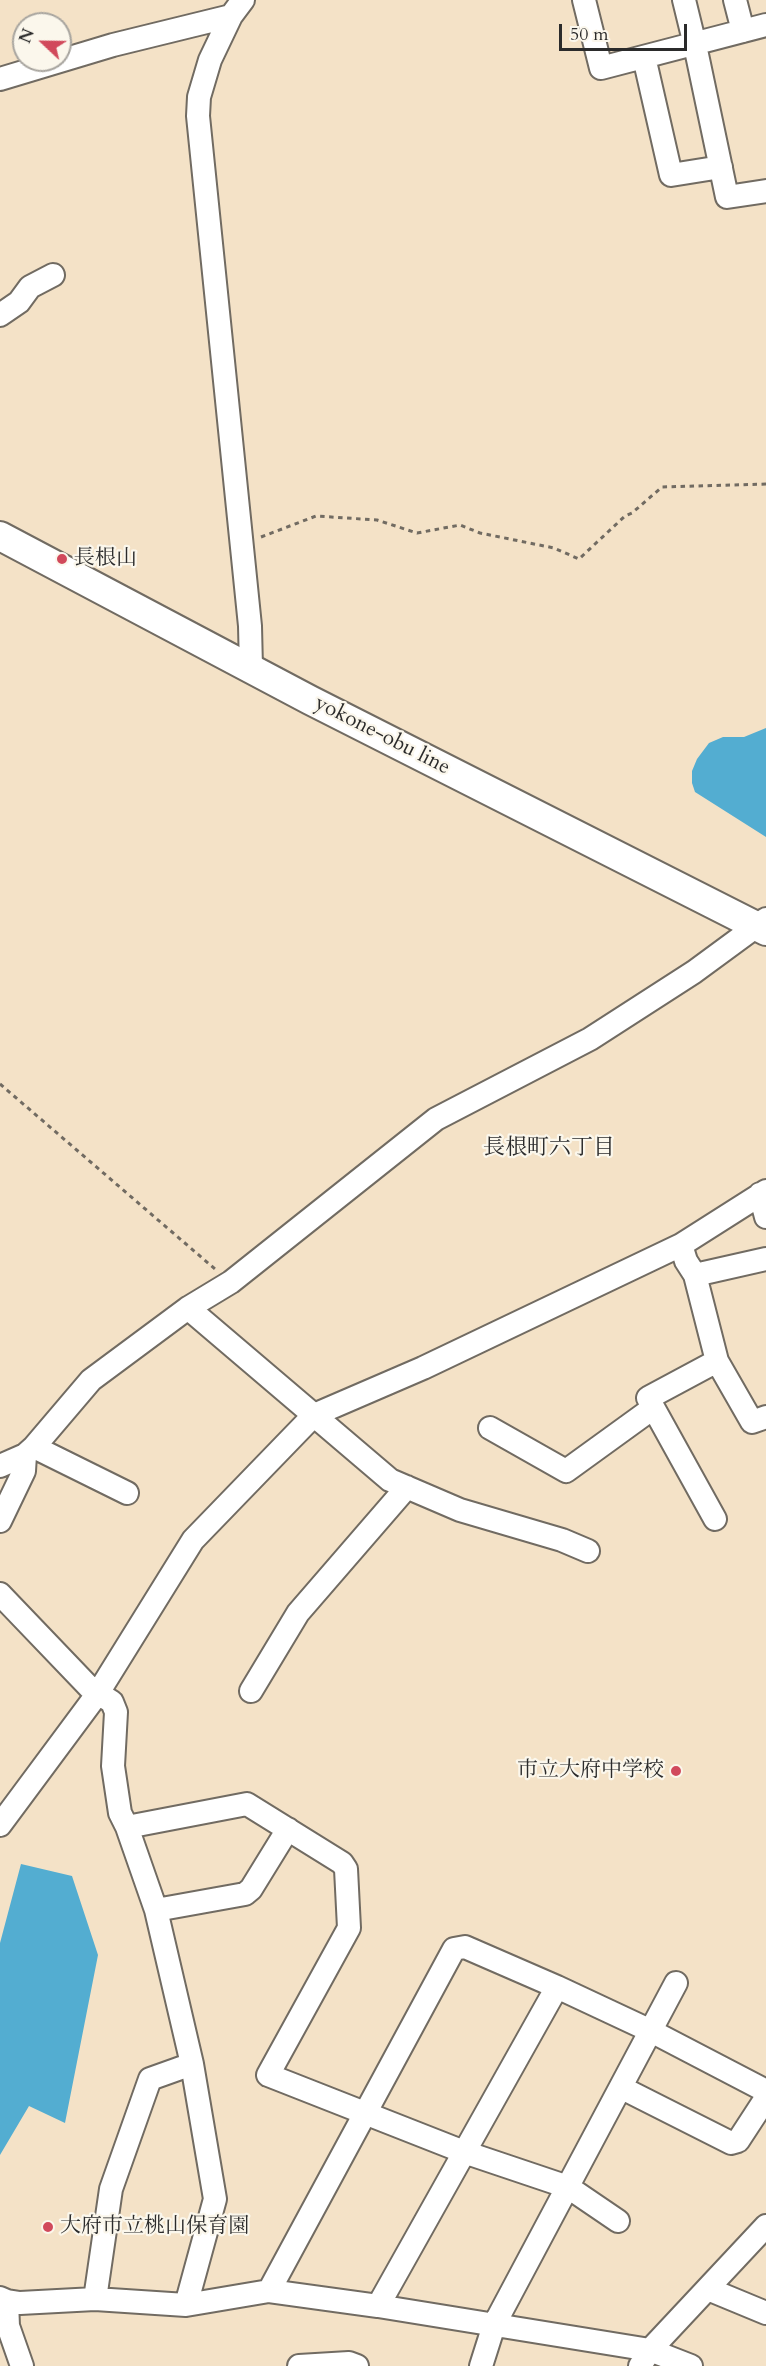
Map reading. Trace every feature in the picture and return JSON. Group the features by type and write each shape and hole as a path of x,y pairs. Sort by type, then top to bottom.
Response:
{"main road":[{"name":"yokone-obu line","path":"0,536 310,700 763,925"}],"street":[{"path":"585,0 601,68 766,25"},
{"path":"684,0 727,197 766,191"},
{"path":"735,0 743,31"},
{"path":"0,79 237,8"},
{"path":"237,8 210,60 199,97 198,116 250,626 251,668"},
{"path":"644,57 671,175 721,167"},
{"path":"0,315 19,302 30,287 53,275"},
{"path":"0,1466 30,1451 91,1380 188,1308 231,1282 436,1119 590,1039 763,925"},
{"path":"0,1825 98,1693 193,1539 314,1415 423,1368 681,1245 763,1192 766,1217"},
{"path":"681,1245 694,1275 717,1361 752,1422 766,1417"},
{"path":"694,1275 766,1259"},
{"path":"188,1308 390,1480 460,1510 562,1540 588,1551"},
{"path":"715,1519 648,1398 717,1361"},
{"path":"490,1428 566,1471 653,1408"},
{"path":"30,1451 127,1493"},
{"path":"0,1521 24,1471 30,1451"},
{"path":"251,1691 298,1612 407,1487"},
{"path":"0,1594 90,1688 112,1702 116,1712 113,1766 120,1813 156,1910 192,2064 214,2199 186,2305"},
{"path":"127,1827 247,1804 342,1863 346,1869 349,1928 268,2075 464,2152 568,2187 618,2221"},
{"path":"156,1910 245,1894 251,1889 288,1829"},
{"path":"269,2291 454,1949 465,1947 557,1987 651,2031 766,2091"},
{"path":"481,2366 494,2325 676,1983"},
{"path":"378,2306 557,1987"},
{"path":"95,2299 111,2189 150,2079 192,2064"},
{"path":"622,2088 731,2143 738,2141 766,2098"},
{"path":"645,2358 766,2226"},
{"path":"708,2289 766,2313"},
{"path":"22,2366 8,2326 4,2300 20,2303 95,2299 186,2305 269,2291 494,2325 691,2366"},
{"path":"299,2366 351,2365"}],"path":[{"path":"240,543 268,535 316,516 377,520 417,533 460,525 480,533 554,548 579,559 625,516 632,513 662,487 766,484"},
{"path":"0,1084 231,1282"}],"water":[{"path":"766,728 766,837 695,792 692,771 697,759 709,743 723,737 744,737"},
{"path":"21,1864 72,1876 98,1955 65,2123 29,2106 0,2155 0,1943"}],"place":[{"name":"長根山","path":"62,559"},
{"name":"市立大府中学校","path":"676,1771"},
{"name":"大府市立桃山保育園","path":"48,2227"}],"district":[{"name":"長根町六丁目","path":"549,1149"}]}
